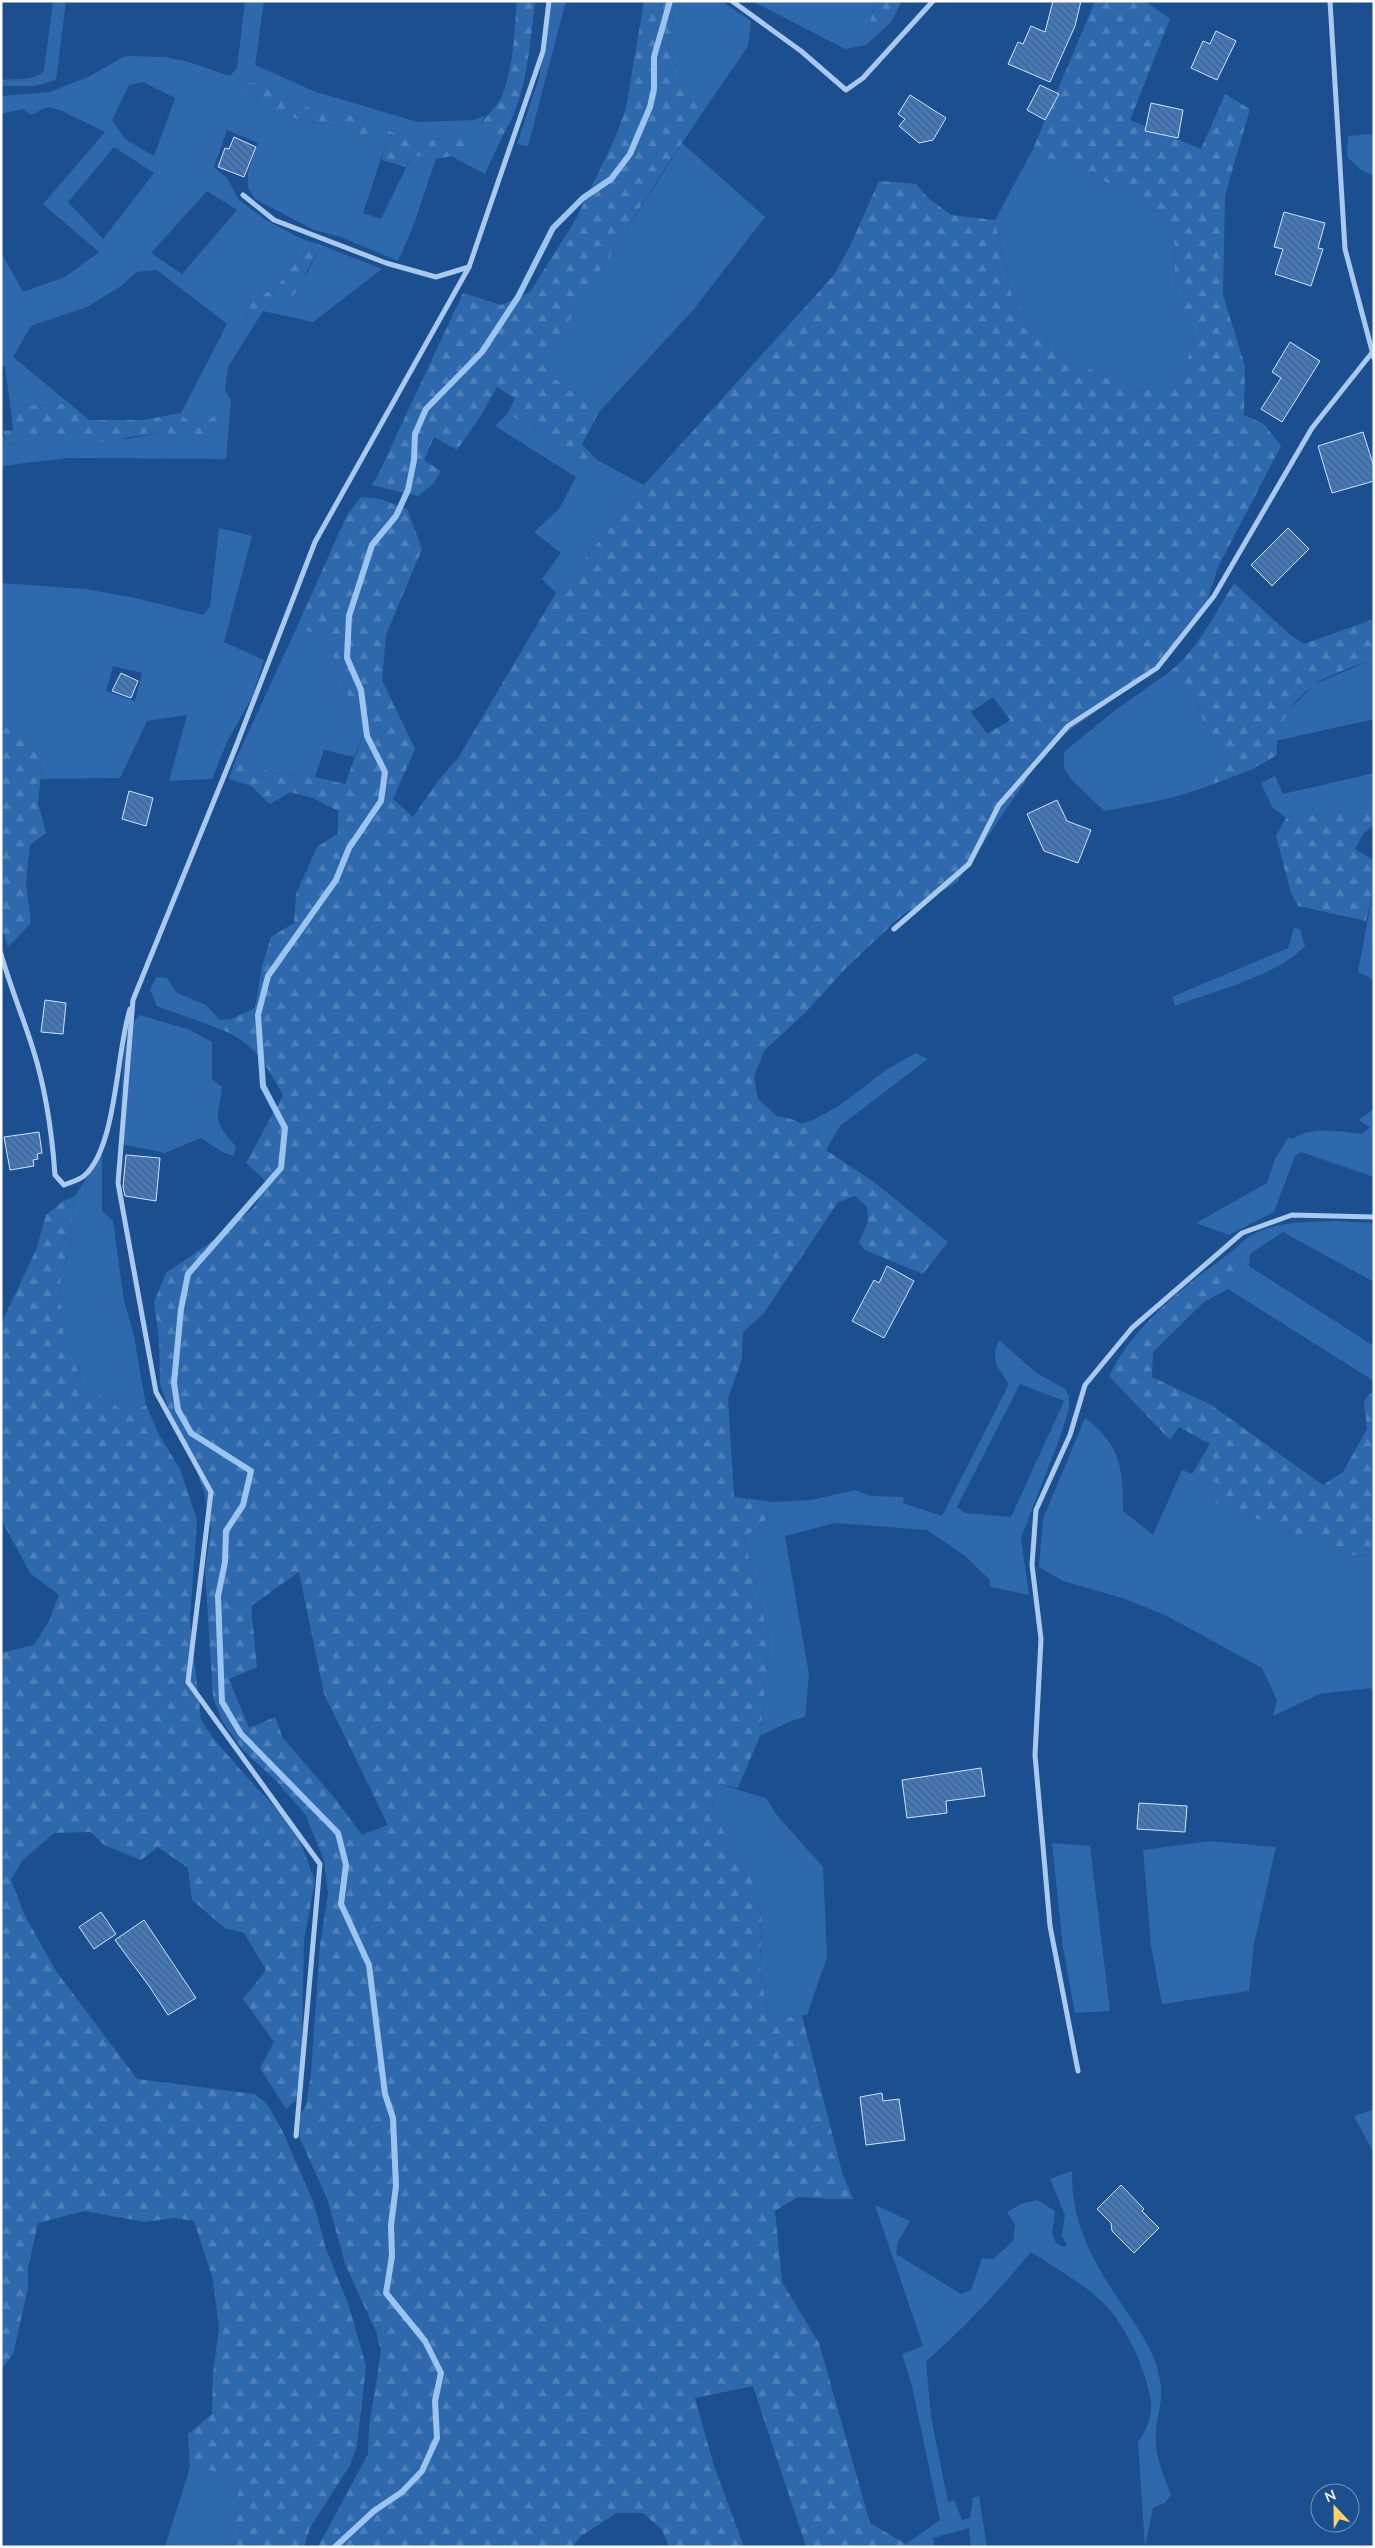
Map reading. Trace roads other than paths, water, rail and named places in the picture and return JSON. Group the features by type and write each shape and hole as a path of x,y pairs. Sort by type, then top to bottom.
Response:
{"street":[{"path":"1,954 34,1050 52,1137 54,1175 64,1185 85,1175 104,1144 114,1098 122,1033 133,1000 235,749 315,542 469,267 543,51 549,1"},
{"path":"732,1 802,51 846,90 863,78 933,1"},
{"path":"894,929 969,864 999,805 1068,726 1157,668 1214,596 1312,428 1372,356 1345,249 1330,1"},
{"path":"243,195 274,220 386,263 436,277 469,267"},
{"path":"133,1000 118,1183 156,1392 211,1492 188,1682 320,1864 296,2136"},
{"path":"1078,2071 1050,1926 1035,1755 1041,1639 1032,1566 1036,1510 1070,1435 1084,1385 1132,1328 1242,1233 1292,1215 1374,1217"}],"waterway":[{"path":"335,2547 374,2511 402,2492 422,2471 437,2438 435,2401 441,2373 425,2341 386,2293 392,2256 391,2225 396,2186 393,2118 385,2094 369,1965 341,1904 346,1865 338,1833 241,1734 222,1702 218,1596 225,1562 226,1531 243,1505 251,1471 191,1433 178,1410 174,1383 181,1309 188,1274 281,1168 285,1128 263,1086 258,1015 268,976 336,880 349,848 381,801 385,772 367,736 361,690 347,658 349,616 372,545 396,516 408,490 414,460 415,434 426,409 482,352 518,297 553,228 583,198 611,179 630,154 650,107 654,89 654,57 670,1"}]}
